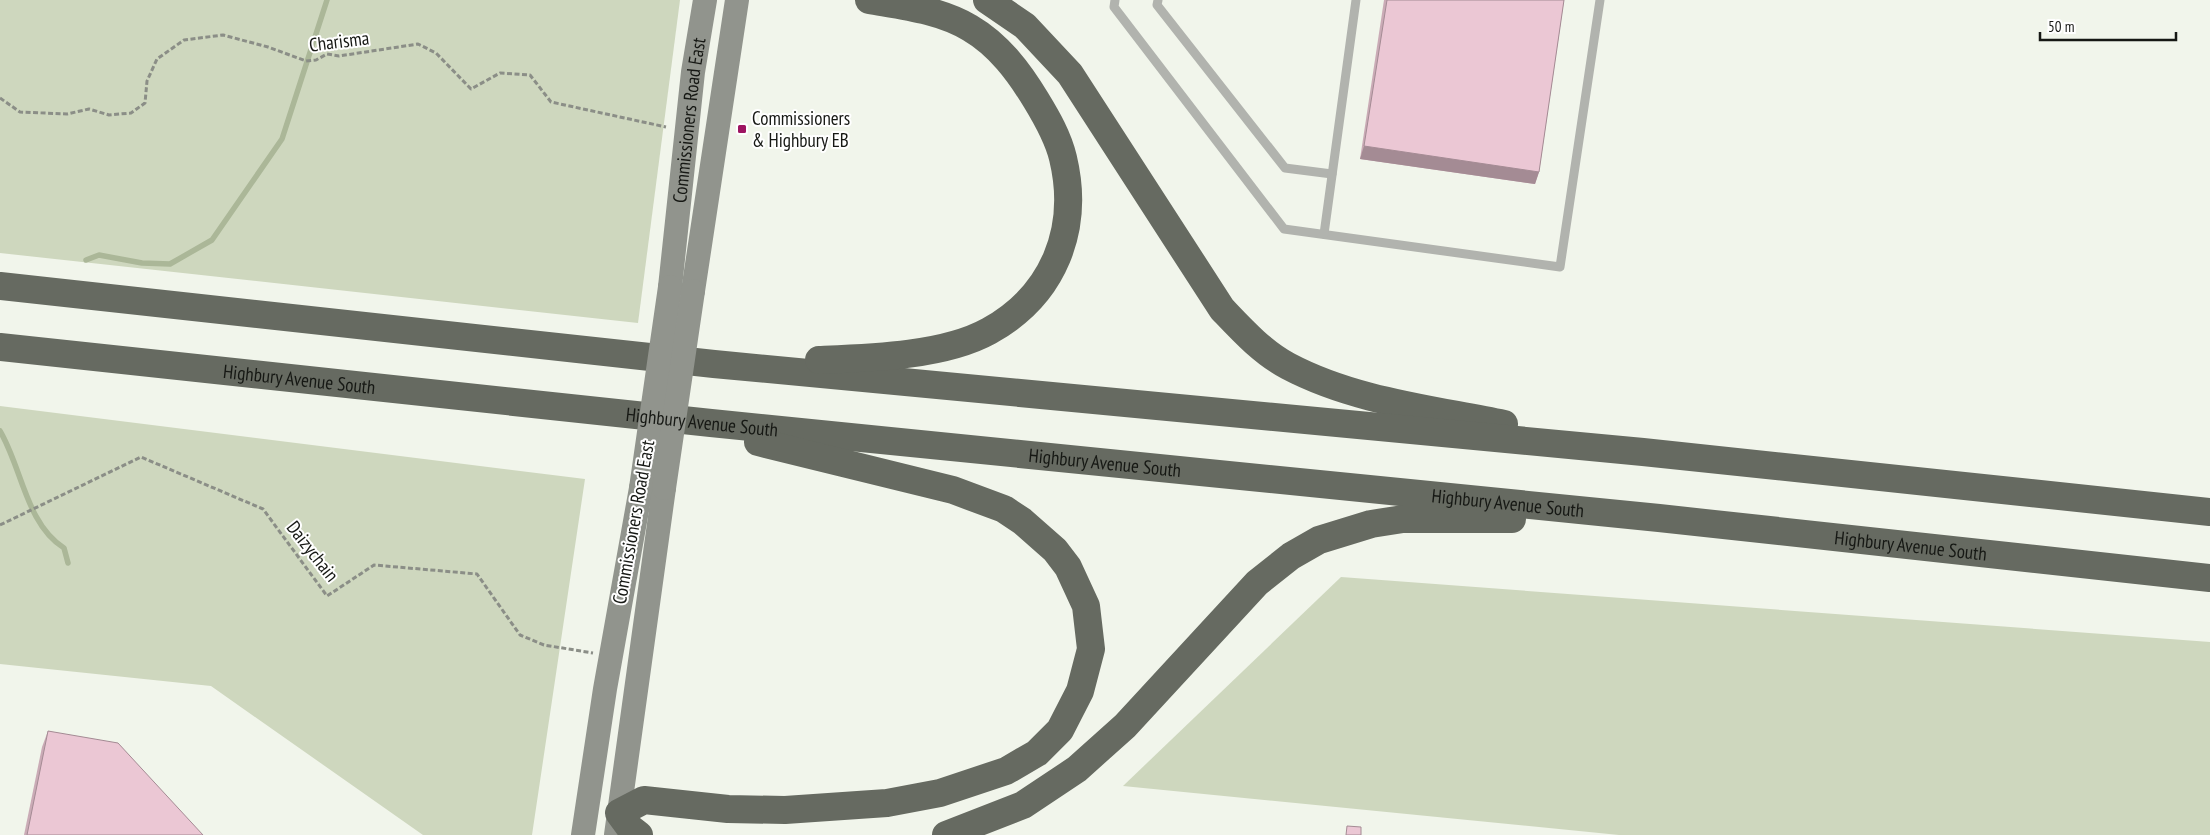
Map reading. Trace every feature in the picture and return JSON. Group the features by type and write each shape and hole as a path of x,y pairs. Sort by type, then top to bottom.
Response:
{"highway":[{"path":"714,364 852,359 906,354 959,343 989,331 1026,304 1041,286 1057,258 1063,243 1068,214 1067,182 1063,157 1054,133 1027,86 1000,51 971,29 951,18 912,7 869,0"},
{"path":"987,0 1025,26 1070,74 1222,309 1252,340 1287,365 1326,383 1367,396 1643,452"},
{"path":"0,286 714,364 1643,452 2210,512"},
{"name":"Highbury Avenue South","path":"0,347 710,423 1659,518 2210,578"},
{"path":"639,835 630,828 618,824 644,800 728,809 785,810 834,808 887,803 931,794 988,778 1006,771 1037,753 1060,730 1080,691 1090,660 1090,628 1086,606 1068,567 1055,550 1022,521 1004,509 953,490 743,438 710,423"},
{"path":"946,835 1023,806 1077,770 1125,726 1257,583 1291,556 1319,540 1371,524 1403,520 1659,518"}],"main road":[{"name":"Commissioners Road East","path":"618,824 664,488 682,289 693,72 704,0"},
{"name":"Commissioners Road East","path":"583,835 604,689 641,488 682,289 737,0"},
{"path":"587,809 618,824"}],"lane":[{"path":"1115,0 1114,7 1284,229 1560,267 1600,0"},
{"path":"1158,0 1157,5 1285,168 1332,174"},
{"path":"1324,234 1356,0"}],"path":[{"name":"Charisma","path":"0,98 20,112 67,114 90,109 109,114 131,113 145,103 147,81 157,59 184,40 223,36 268,47 306,61 316,60 327,54 339,56 418,44 436,53 471,89 500,73 530,75 551,102 666,128"},
{"name":"Daizychain","path":"0,525 141,458 262,509 327,596 374,565 477,574 520,635 544,646 594,653"}],"green space":[{"path":"0,0 680,0 638,323 0,253"},
{"path":"0,406 585,479 532,835 423,835 211,686 0,664"},
{"path":"1341,577 2210,642 2210,835 1619,835 1123,786"}],"building":[{"path":"1387,0 1564,0 1539,172 1364,146"},
{"path":"48,731 118,743 203,835 27,835"},
{"path":"1347,826 1361,827 1361,835 1346,835"}],"waterway":[{"path":"86,260 99,255 142,263 170,264 212,240 282,139 327,0"},
{"path":"0,431 8,446 33,510 51,538 64,548 68,563"}],"place":[{"name":"Commissioners & Highbury EB","path":"742,129"}]}
